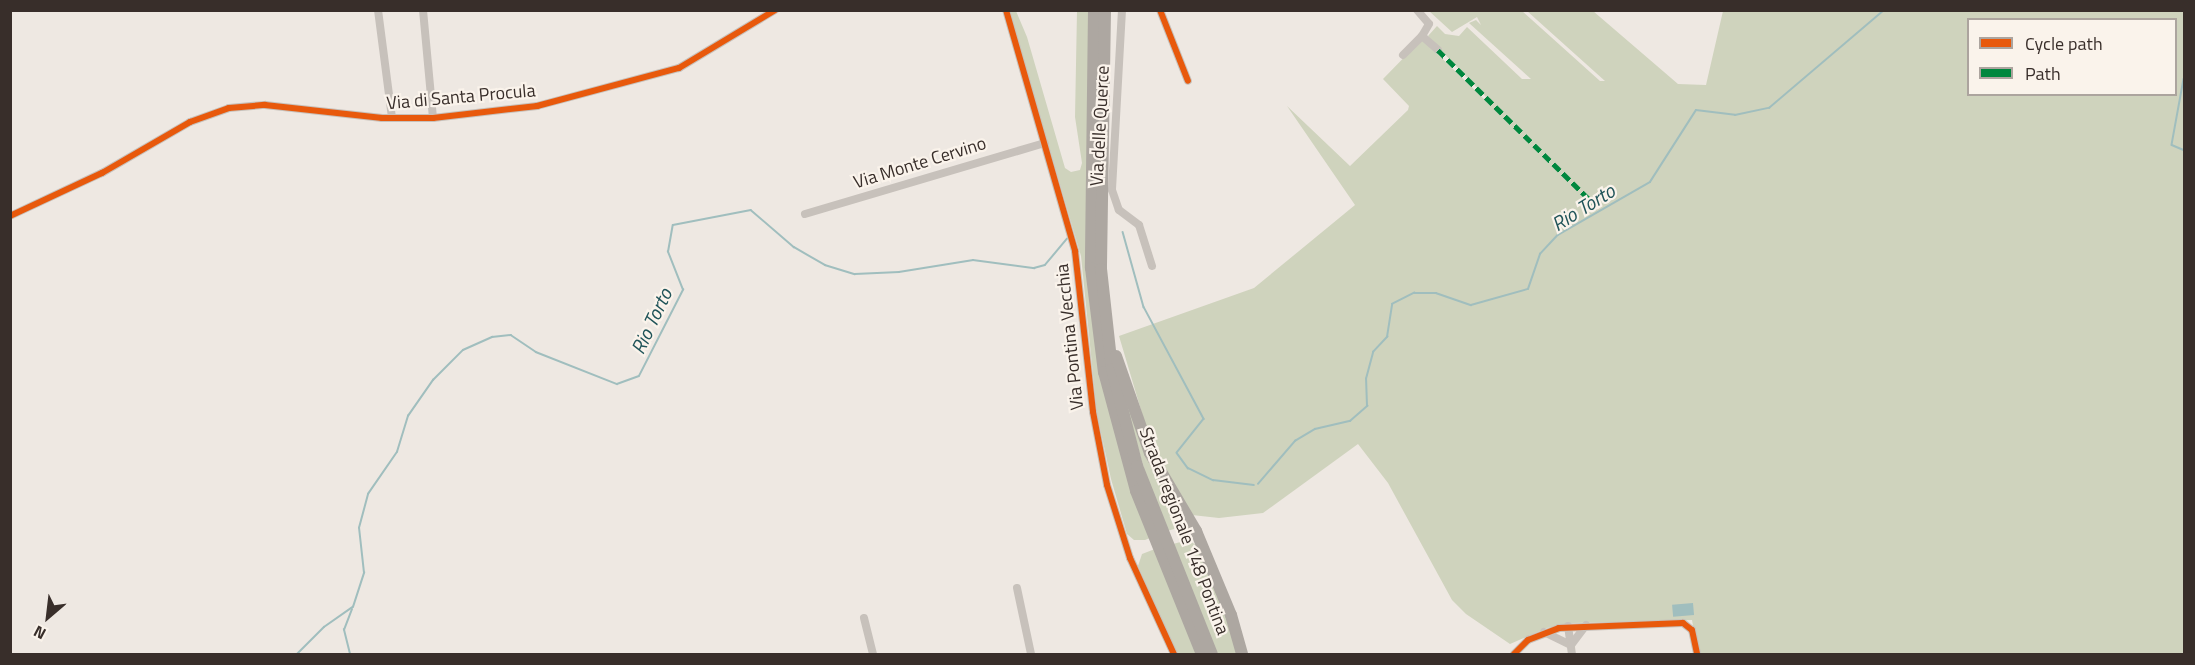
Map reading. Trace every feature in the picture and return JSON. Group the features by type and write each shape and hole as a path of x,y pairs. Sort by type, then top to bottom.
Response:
{"highway":[{"path":"1094,10 1098,337 1119,422"},
{"path":"1095,223 1105,10"},
{"path":"1096,241 1119,422"},
{"path":"1106,324 1150,453 1196,531 1231,615 1242,654"},
{"name":"Strada regionale 148 Pontina","path":"1119,422 1202,654"},
{"name":"Strada regionale 148 Pontina","path":"1164,551 1212,654"}],"street":[{"path":"378,10 392,118"},
{"path":"423,10 433,117"},
{"name":"Via di Santa Procula","path":"10,216 102,173 195,120 229,108 261,105 392,118 433,117 537,106 663,74 705,55 776,10"},
{"name":"Via Pontina Vecchia","path":"1006,10 1075,250 1098,442 1127,551 1174,654"},
{"name":"Via delle Querce","path":"1122,10 1112,190 1119,210 1138,225 1152,266"},
{"path":"1160,10 1188,81"},
{"path":"1402,55 1422,36 1430,24 1417,10"},
{"path":"1422,36 1438,50"},
{"name":"Via Monte Cervino","path":"805,214 1045,142"},
{"path":"1017,588 1031,654"},
{"path":"864,618 873,654"},
{"path":"1514,654 1523,643 1544,632 1568,626 1685,623 1692,630 1696,654"},
{"path":"1571,645 1586,625"},
{"path":"1568,626 1572,654"},
{"path":"1544,632 1571,645"}],"green space":[{"path":"1009,11 1016,11 1027,37 1065,168 1071,172 1080,170 1082,163 1075,117 1077,11 1091,11 1089,214 1150,538 1145,540 1134,540 1127,534 1111,479 1097,414 1081,256"},
{"path":"1429,11 1522,11 1600,81 1605,81 1527,11 1593,11 1678,84 1706,85 1723,11 2184,11 2184,654 1698,654 1692,620 1574,623 1547,628 1510,644 1466,614 1452,600 1388,483 1358,444 1263,513 1219,518 1192,515 1152,447 1119,336 1254,288 1355,205 1287,106 1350,166 1408,110 1409,106 1383,79 1422,39 1484,99 1486,97 1428,36 1437,26 1445,34 1459,36 1467,27 1522,79 1531,79 1469,23 1476,20 1481,25 1477,17 1452,32"},
{"path":"1122,390 1152,466 1183,521 1178,528 1167,531 1146,476"},
{"path":"1188,540 1196,545 1229,620 1238,654 1217,654 1173,544"},
{"path":"1155,549 1198,654 1177,654 1138,566 1142,554"}],"water":[{"path":"1693,603 1694,615 1673,617 1672,605"}],"waterway":[{"name":"Rio Torto","path":"1258,484 1295,441 1315,429 1350,421 1367,406 1366,379 1373,352 1387,337 1392,304 1414,293 1436,293 1471,305 1528,289 1540,254 1558,235 1650,182 1696,110 1735,115 1769,108 1884,10"},
{"path":"2184,79 2172,145 2184,150"},
{"name":"Rio Torto","path":"297,654 324,627 353,607 364,573 359,528 368,494 397,452 408,416 433,380 463,350 492,337 511,335 536,352 617,384 639,376 683,290 668,252 673,225 751,210 794,247 825,265 855,274 899,272 973,260 1034,268 1045,265 1067,239"},
{"name":"Rio Torto","path":"1123,232 1144,307 1204,419 1177,453 1188,468 1213,480 1254,485"},
{"path":"350,654 344,630 352,609"}],"marked path":[{"path":"1438,50 1594,204"}],"cycle path":[{"path":"10,216 102,173 190,122 229,108 265,105 382,118 433,118 537,106 679,68 775,10"},
{"path":"1006,10 1075,251 1093,412 1107,485 1130,558 1174,654"},
{"path":"1160,10 1188,81"},
{"path":"1514,654 1528,640 1559,628 1683,623 1692,630 1697,654"}]}
